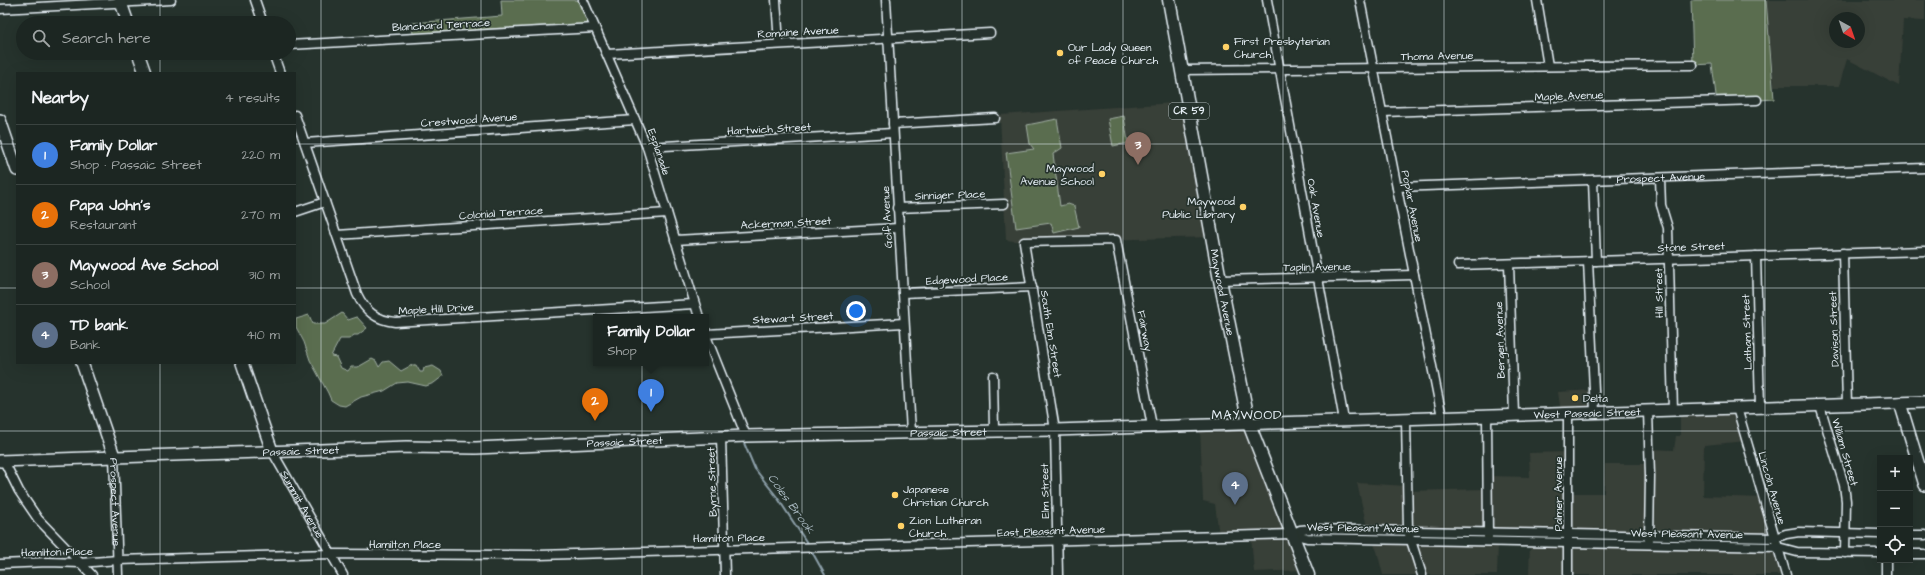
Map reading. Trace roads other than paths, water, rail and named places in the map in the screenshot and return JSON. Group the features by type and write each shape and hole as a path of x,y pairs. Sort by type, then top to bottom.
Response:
{"main road":[{"name":"Maywood Avenue","path":"1169,0 1220,280 1249,424 1308,575"},
{"path":"120,1 125,16"},
{"path":"140,60 145,72"},
{"path":"0,120 16,167"},
{"name":"Prospect Avenue","path":"82,364 114,456"},
{"name":"Summit Avenue","path":"242,364 272,451"},
{"name":"West Passaic Street","path":"1249,424 1925,402"},
{"path":"1900,403 1925,485"},
{"name":"Passaic Street","path":"2,461 272,451 420,447 476,448 746,436 1054,430 1249,424"}],"street":[{"path":"0,9 120,1 171,0"},
{"path":"256,0 261,16"},
{"name":"Esplanade","path":"583,0 608,54 647,147 698,314"},
{"path":"776,0 779,44"},
{"name":"Golf Avenue","path":"886,0 911,432"},
{"name":"Oak Avenue","path":"1267,0 1344,420"},
{"name":"Poplar Avenue","path":"1360,0 1442,417"},
{"path":"1537,0 1548,66"},
{"name":"Blanchard Terrace","path":"296,45 595,28"},
{"name":"Romaine Avenue","path":"608,54 990,33"},
{"path":"275,60 280,72"},
{"name":"Thoma Avenue","path":"1182,70 1693,65"},
{"name":"Maple Avenue","path":"1382,112 1757,100"},
{"name":"Maple Hill Drive","path":"296,118 361,302 372,314 386,321 395,322 694,304"},
{"path":"893,124 996,118"},
{"name":"Crestwood Avenue","path":"305,143 635,120"},
{"name":"Hartwich Street","path":"647,147 893,133"},
{"name":"Prospect Avenue","path":"1397,187 1925,168"},
{"name":"Hill Street","path":"1660,178 1661,205 1668,228 1673,410"},
{"path":"1593,180 1596,261"},
{"path":"296,212 325,202"},
{"name":"Sinniger Place","path":"897,208 1004,204"},
{"name":"Colonial Terrace","path":"337,235 667,213"},
{"name":"Ackerman Street","path":"675,240 899,228"},
{"name":"Fairway","path":"1024,242 1116,240 1152,426"},
{"name":"South Elm Street","path":"1024,242 1054,430"},
{"name":"Stone Street","path":"1458,265 1925,250"},
{"name":"Davison Street","path":"1842,253 1847,405"},
{"name":"Latham Street","path":"1756,256 1760,407"},
{"path":"1588,261 1595,412"},
{"name":"Bergen Avenue","path":"1509,264 1514,415"},
{"name":"Taplin Avenue","path":"1220,280 1414,275"},
{"name":"Edgewood Place","path":"903,293 1032,287"},
{"name":"Stewart Street","path":"709,335 904,323"},
{"path":"709,343 746,436"},
{"path":"993,376 994,430"},
{"name":"William Street","path":"1820,406 1844,485 1846,501 1845,553"},
{"name":"Lincoln Avenue","path":"1737,408 1786,575"},
{"path":"1648,411 1650,476 1648,545"},
{"name":"Palmer Avenue","path":"1568,413 1568,575"},
{"path":"1486,416 1488,542"},
{"path":"1406,418 1408,531 1422,575"},
{"name":"Elm Street","path":"1054,430 1058,575"},
{"name":"Byrne Street","path":"721,437 726,575"},
{"name":"Summit Avenue","path":"272,451 343,575"},
{"name":"Prospect Avenue","path":"114,456 118,575"},
{"path":"2,461 19,491 38,519 92,575"},
{"name":"West Pleasant Avenue","path":"1292,534 1300,530 1312,529 1775,538 1786,534 1799,532 1877,534"},
{"name":"West Pleasant Avenue","path":"1292,534 1307,538 1778,547 1797,552 1877,553"},
{"name":"East Pleasant Avenue","path":"810,548 1292,534"},
{"path":"1913,535 1925,535"},
{"name":"Hamilton Place","path":"0,564 48,562 80,563 118,560 331,554 539,555 810,548"},
{"path":"1913,554 1925,554"},
{"path":"1886,563 1886,575"}],"waterway":[{"name":"Coles Brook","path":"744,443 755,469 777,497 809,546"},
{"name":"Coles Brook","path":"811,550 825,575"}],"place":[{"name":"First Presbyterian Church","path":"1226,47"},
{"name":"Our Lady Queen of Peace Church","path":"1060,53"},
{"name":"Maywood Ave School","path":"1138,165"},
{"name":"Maywood Avenue School","path":"1102,174"},
{"name":"Maywood Public Library","path":"1243,207"},
{"name":"Delta","path":"1575,398"},
{"name":"Family Dollar","path":"651,412"},
{"name":"Papa John's","path":"595,421"},
{"name":"Japanese Christian Church","path":"895,495"},
{"name":"TD bank","path":"1235,505"},
{"name":"Zion Lutheran Church","path":"901,526"}],"district":[{"name":"MAYWOOD","path":"1247,415"}]}
